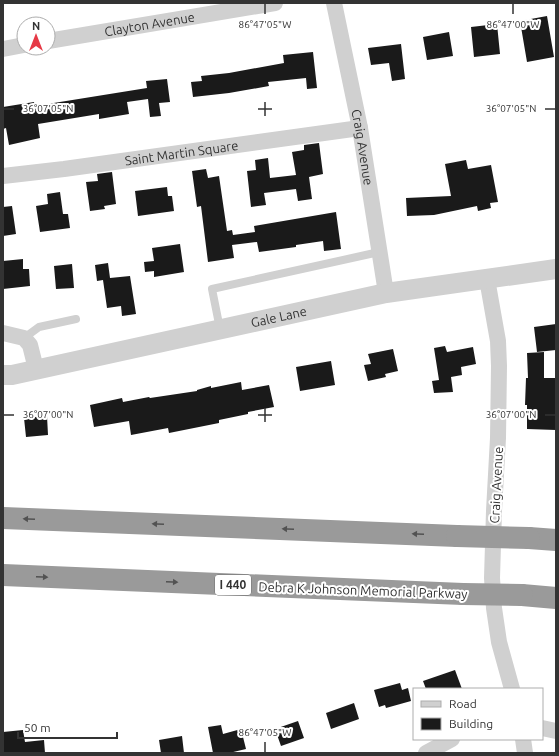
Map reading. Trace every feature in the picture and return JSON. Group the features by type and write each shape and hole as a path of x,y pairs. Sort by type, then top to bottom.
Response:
{"highway":[{"path":"3,518 556,540"},
{"name":"Debra K Johnson Memorial Parkway","path":"3,575 463,594 522,595 556,598"}],"street":[{"name":"Clayton Avenue","path":"56,40 275,3"},
{"name":"Craig Avenue","path":"334,3 360,128 386,293"},
{"path":"3,50 16,47"},
{"name":"Saint Martin Square","path":"3,176 72,168 360,128"},
{"name":"Gale Lane","path":"3,375 36,370 386,293 556,269"},
{"name":"Craig Avenue","path":"487,279 498,341 499,366 498,438 492,578 494,608 499,642 512,688"},
{"path":"3,333 24,338 30,345 36,370"},
{"path":"543,728 556,731"},
{"path":"426,753 450,740"},
{"path":"523,740 525,753"}],"lane":[{"path":"220,329 212,289 379,252"},
{"path":"24,338 39,326 76,319"}],"building":[{"path":"547,16 554,57 527,62 520,21"},
{"path":"497,24 500,54 474,57 471,27"},
{"path":"449,32 453,56 427,60 423,37"},
{"path":"401,44 405,79 392,81 389,63 371,65 368,48"},
{"path":"313,52 317,88 307,89 306,78 268,82 269,86 193,97 191,82 202,81 201,76 229,73 284,63 283,55"},
{"path":"167,79 170,102 159,103 161,116 150,117 148,99 127,102 129,114 99,119 99,114 38,124 40,138 9,145 6,128 3,129 3,107 34,102 35,106 147,88 146,81"},
{"path":"319,143 323,174 309,177 312,199 298,201 296,189 264,193 266,205 251,207 247,171 256,170 255,160 268,158 270,178 296,175 292,152 304,150 304,145"},
{"path":"466,160 468,169 491,165 498,202 490,203 491,208 478,211 477,206 434,215 407,216 406,198 451,196 445,164"},
{"path":"206,169 208,178 219,176 227,231 232,230 233,235 255,232 254,226 336,212 341,249 324,251 323,241 296,245 296,247 259,252 257,242 232,245 234,258 208,262 201,206 197,207 192,171"},
{"path":"112,172 116,204 104,206 105,209 90,211 86,182 98,181 97,174"},
{"path":"167,187 168,196 172,196 174,211 138,216 135,191"},
{"path":"60,192 63,214 68,214 70,228 40,232 36,206 48,204 47,194"},
{"path":"12,206 16,234 3,236 3,207"},
{"path":"180,244 184,272 154,277 154,271 145,272 144,262 154,261 152,248"},
{"path":"23,259 23,269 29,269 30,286 3,289 3,261"},
{"path":"108,263 110,278 130,276 136,314 122,316 121,306 107,308 103,280 97,281 95,265"},
{"path":"72,264 74,288 56,289 54,266"},
{"path":"556,324 556,350 537,352 534,327"},
{"path":"445,346 447,352 473,347 476,364 461,367 462,375 451,377 453,392 434,393 432,381 439,380 434,348"},
{"path":"393,349 398,371 385,374 386,377 368,381 364,365 371,364 368,354"},
{"path":"544,352 544,378 556,378 556,430 527,429 527,405 525,405 526,378 528,378 527,353"},
{"path":"331,361 335,385 300,391 296,367"},
{"path":"241,382 242,390 269,385 274,407 219,420 219,423 169,433 168,428 131,435 129,421 94,427 90,405 122,398 123,402 197,391 211,386 211,388"},
{"path":"47,416 48,435 26,437 24,418"},
{"path":"455,670 462,688 426,688 423,681"},
{"path":"400,683 402,690 408,688 411,701 386,708 385,705 379,707 374,690"},
{"path":"354,703 359,719 331,729 326,713"},
{"path":"298,721 304,738 281,746 275,729"},
{"path":"221,725 223,734 241,729 246,749 229,753 213,753 208,727"},
{"path":"23,730 25,742 44,740 45,753 3,753 3,732"},
{"path":"182,736 184,753 161,753 159,740"}]}
